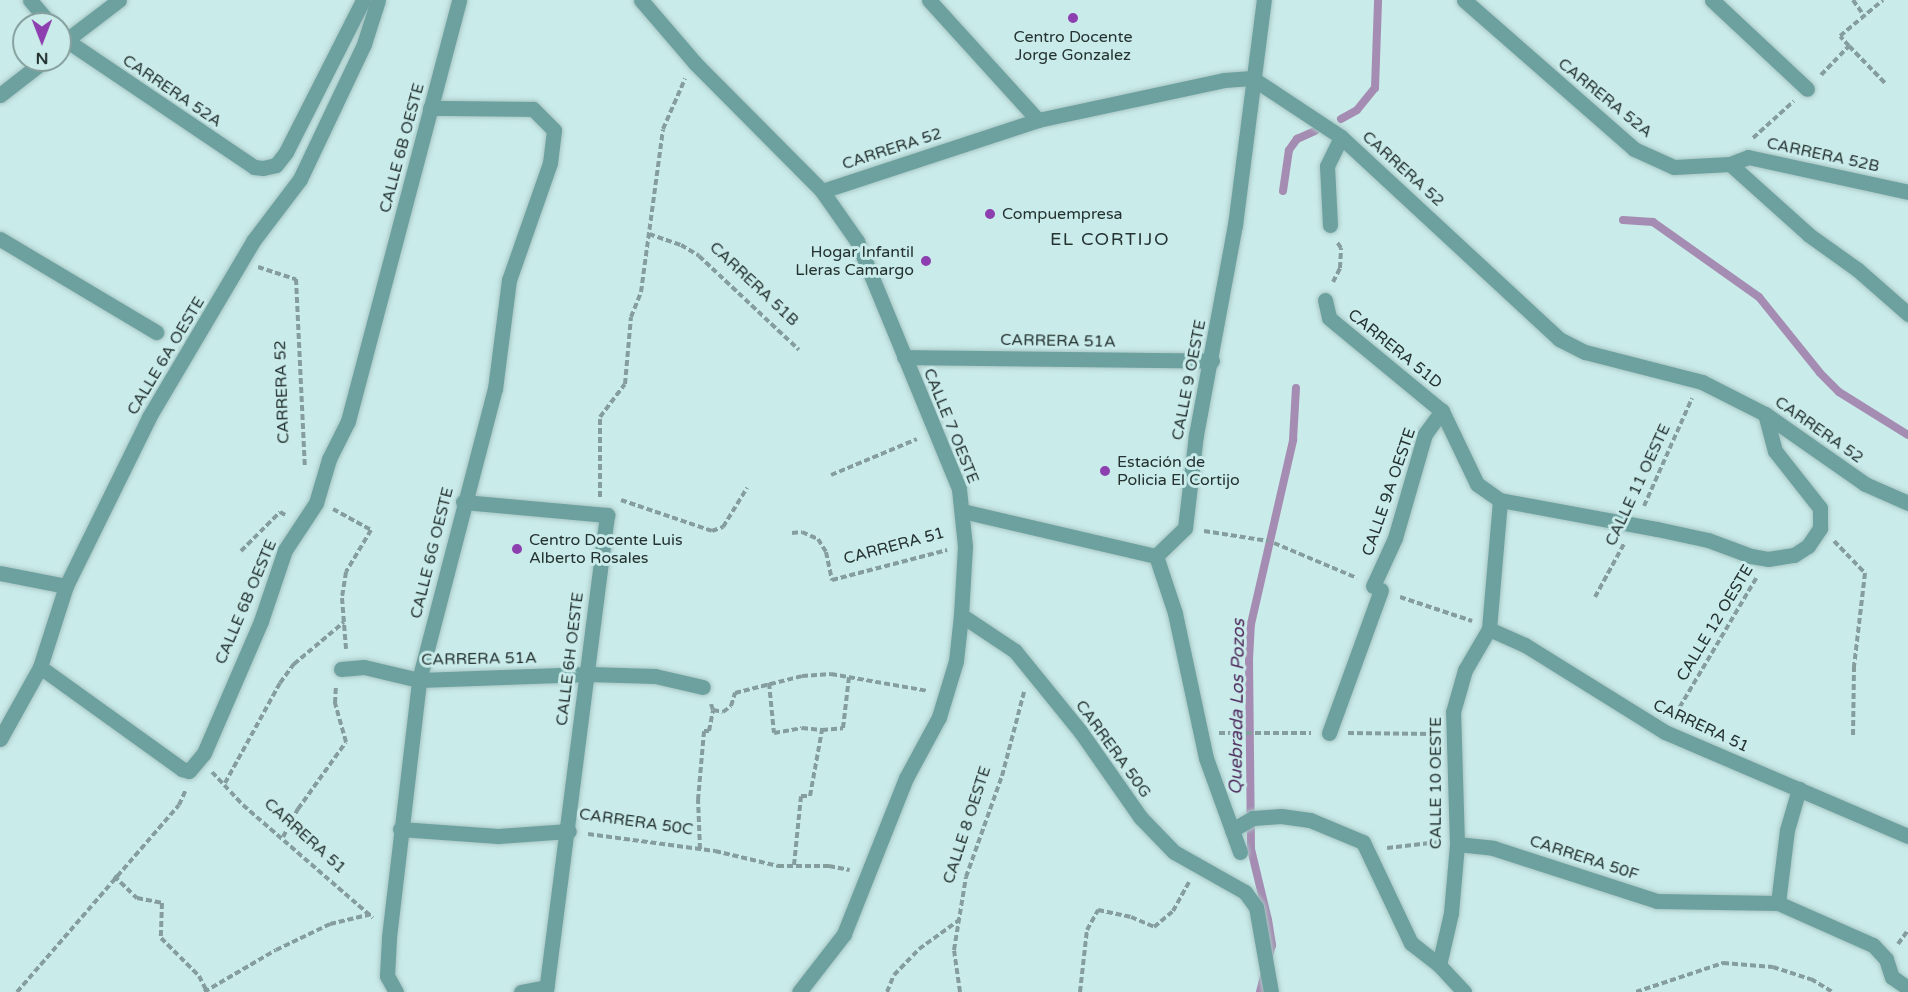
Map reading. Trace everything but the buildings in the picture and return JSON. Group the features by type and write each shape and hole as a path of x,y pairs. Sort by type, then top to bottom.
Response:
{"street":[{"path":"30,0 40,12"},
{"path":"72,33 119,0"},
{"name":"CARRERA 52A","path":"72,48 254,167 263,168 276,165 286,152 363,0"},
{"name":"CALLE 6A OESTE","path":"0,739 40,667 66,586 149,417 240,262 268,218 285,203 300,179 364,44 378,0"},
{"name":"CALLE 6B OESTE","path":"194,765 261,621 285,550 318,493 348,422 459,0"},
{"name":"CALLE 7 OESTE","path":"641,0 695,63 822,191 857,240 959,489 965,546 961,615 956,661 939,717 906,778 844,934 799,992"},
{"path":"929,0 1038,120"},
{"name":"CALLE 9 OESTE","path":"1185,528 1196,435 1212,361 1235,225 1252,78 1264,22 1264,0"},
{"name":"CARRERA 52A","path":"1464,0 1634,149 1674,167 1730,164"},
{"path":"1712,0 1807,89"},
{"path":"0,96 30,72"},
{"name":"CARRERA 52","path":"822,191 1038,120 1224,80 1252,78 1341,136 1559,339 1586,352 1702,382 1765,414 1865,484 1908,503"},
{"name":"CALLE 6G OESTE","path":"396,992 387,976 388,937 419,680 463,502 495,389 509,280 550,163 554,130 547,118 533,109 430,108"},
{"path":"1330,225 1327,166 1341,136"},
{"name":"CARRERA 52B","path":"1730,164 1748,157 1908,192"},
{"path":"1730,164 1809,235 1858,270 1908,314"},
{"path":"0,239 156,332"},
{"name":"CARRERA 51D","path":"1325,300 1329,318 1442,411 1477,484 1500,500 1635,524 1708,540 1751,556 1768,559"},
{"name":"CARRERA 51A","path":"904,357 1212,361"},
{"name":"CALLE 9A OESTE","path":"1329,733 1395,538 1425,434 1442,411"},
{"path":"1765,414 1775,451 1820,508 1820,528 1808,546 1794,555 1768,559"},
{"name":"CALLE 10 OESTE","path":"1439,965 1451,913 1457,844 1453,712 1465,670 1489,628 1500,500"},
{"path":"463,502 606,515"},
{"name":"CARRERA 51","path":"962,512 1156,556"},
{"name":"CALLE 6H OESTE","path":"547,989 569,831 606,515"},
{"path":"1185,528 1156,556 1175,613 1206,758 1240,852"},
{"path":"0,573 66,586"},
{"name":"CARRERA 50G","path":"961,615 1015,651 1080,731 1141,818 1174,852 1245,892 1256,907 1271,992"},
{"name":"CARRERA 51","path":"1489,628 1525,645 1665,732 1908,836"},
{"path":"40,667 194,765"},
{"name":"CARRERA 51A","path":"341,669 364,667 419,680 588,674 656,676 703,687"},
{"path":"1778,903 1787,830 1798,789"},
{"path":"1232,830 1253,818 1310,820 1344,832 1363,842 1370,852 1411,943 1439,965 1464,992"},
{"name":"CARRERA 50C","path":"400,829 498,836 569,831"},
{"name":"CARRERA 50F","path":"1457,844 1493,848 1657,901 1778,903 1873,945 1886,959 1892,977 1908,988"},
{"path":"521,992 547,989"}],"path":[{"path":"1853,0 1864,16"},
{"path":"1849,46 1886,84"},
{"path":"606,515 599,491 600,417 626,384 631,317 641,292 663,129 676,93 695,63"},
{"path":"1325,300 1340,267 1341,248 1330,225"},
{"name":"CARRERA 51B","path":"649,234 681,245 699,256 799,350"},
{"name":"CARRERA 52","path":"240,262 296,279 303,462 323,503 371,530"},
{"name":"CALLE 11 OESTE","path":"1595,597 1635,524 1702,382"},
{"path":"831,476 935,431"},
{"path":"599,491 712,531 723,527 747,488"},
{"path":"241,551 280,512 302,523"},
{"path":"1185,528 1268,541"},
{"path":"1820,528 1865,573 1854,666 1853,735"},
{"name":"CARRERA 51","path":"792,533 802,532 818,539 826,552 832,580 965,546"},
{"name":"CALLE 12 OESTE","path":"1665,732 1768,559"},
{"path":"225,783 279,683 294,664 345,622"},
{"name":"CALLE 8 OESTE","path":"960,992 954,950 966,877 1002,776 1019,703 1033,672"},
{"path":"713,710 723,712 731,706 735,693 802,676 849,677 946,693"},
{"path":"769,683 774,733 802,728 822,730 843,728 849,677"},
{"path":"700,849 698,800 704,731 709,731 713,710 709,693 703,687"},
{"path":"794,866 801,796 810,796 822,730"},
{"path":"17,992 114,876 179,805 194,765"},
{"name":"CARRERA 51","path":"194,765 225,783 243,805 371,915 388,937"},
{"name":"CARRERA 50C","path":"569,831 700,849 794,866 830,866 866,874"},
{"path":"1370,852 1412,843 1457,844"},
{"path":"1080,992 1087,930 1098,910 1131,917 1154,927 1173,910 1198,866"},
{"path":"114,876 137,898 162,903 161,938 199,976 205,991 330,924 371,915 394,889"},
{"path":"887,992 894,975 919,949 959,920"},
{"path":"1636,992 1723,963 1773,968 1811,979 1833,992"}],"waterway":[{"path":"1341,119 1357,110 1375,88 1378,0"},
{"name":"Quebrada Los Pozos","path":"1283,191 1289,150 1297,139 1315,131"},
{"path":"1623,220 1653,222 1759,297 1820,373 1839,392 1908,435"},
{"name":"Quebrada Los Pozos","path":"1269,956 1272,945 1268,920 1251,849 1249,660 1251,624 1293,440 1296,388"},
{"name":"Quebrada Los Pozos","path":"1260,992 1264,976"}],"place":[{"name":"Centro Docente Jorge Gonzalez","path":"1073,18"},
{"name":"Compuempresa","path":"990,214"},
{"name":"Hogar Infantil Lleras Camargo","path":"926,261"},
{"name":"Estación de Policia El Cortijo","path":"1105,471"},
{"name":"Centro Docente Luis Alberto Rosales","path":"517,549"}],"district":[{"name":"EL CORTIJO","path":"1110,239"}]}
